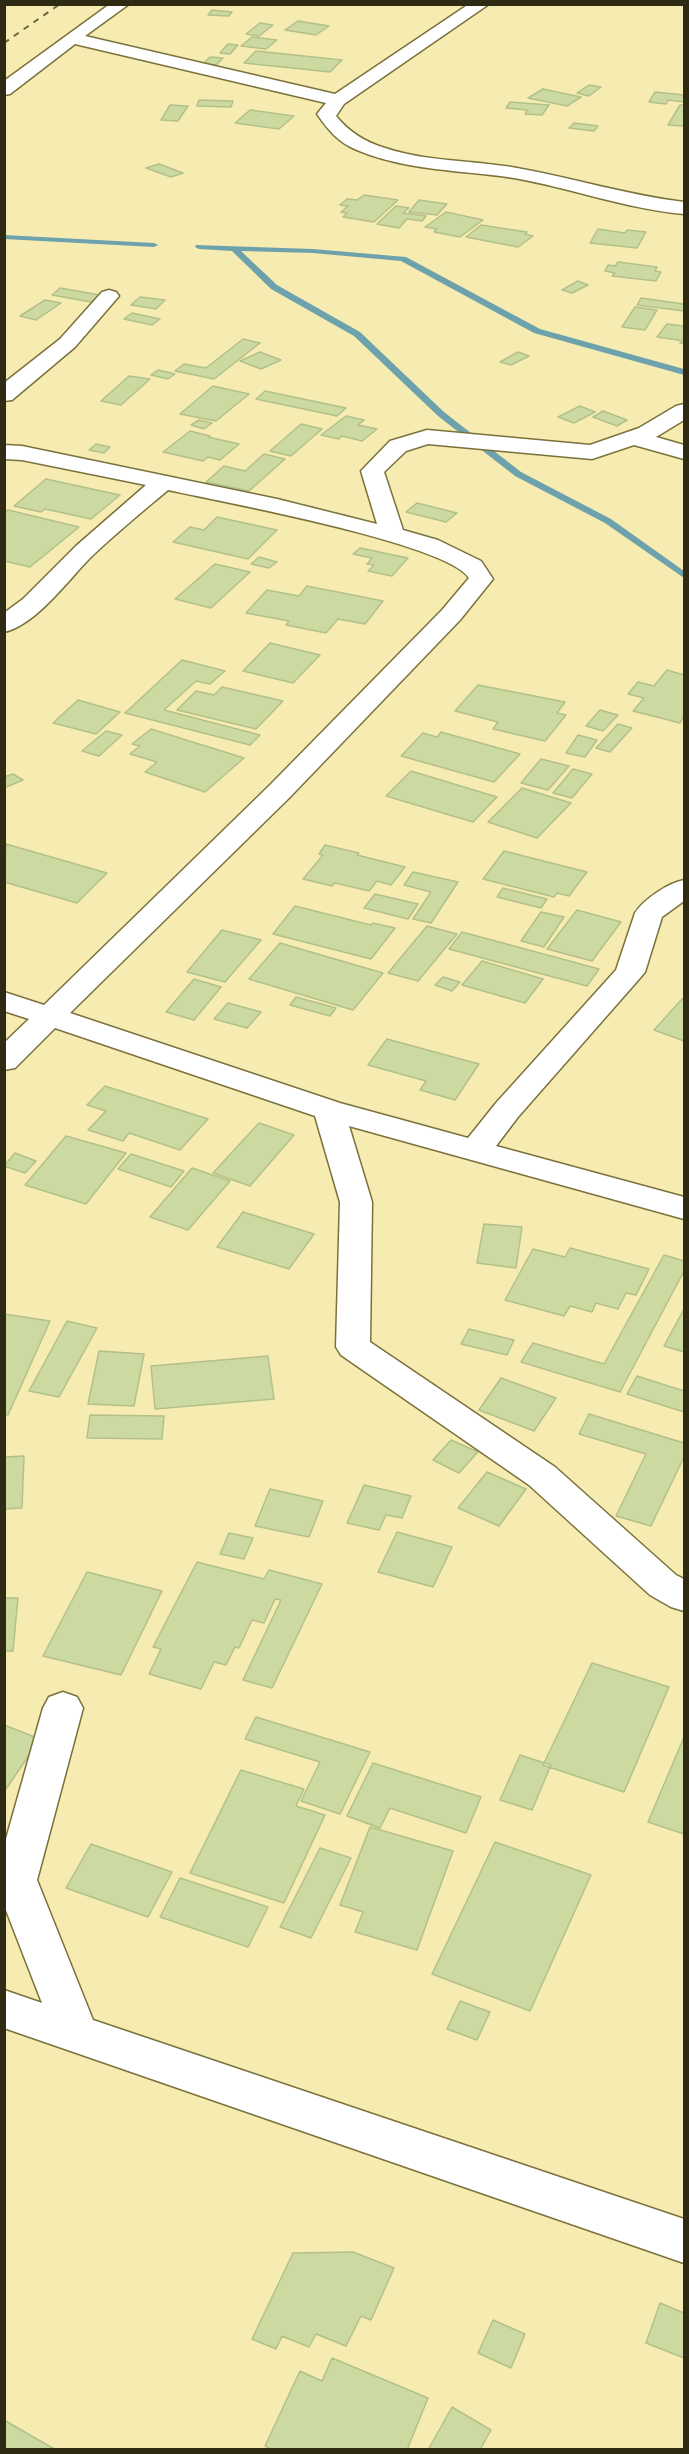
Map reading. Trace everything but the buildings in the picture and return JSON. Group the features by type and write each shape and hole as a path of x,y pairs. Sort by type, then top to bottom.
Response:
{"street":[{"path":"4,90 121,4"},
{"path":"481,4 338,100 326,114 337,132 363,147 409,159 516,173 645,204 684,208"},
{"path":"72,38 338,100"},
{"path":"4,395 76,336 109,296"},
{"path":"393,535 372,471 398,446 427,436 592,453 635,438 684,411"},
{"path":"635,438 684,452"},
{"path":"4,452 22,453 161,484 277,506 393,535 430,545 473,566 481,579 451,615 280,791 4,1061"},
{"path":"4,625 32,604 84,551 161,484"},
{"path":"475,1151 507,1110 630,972 648,913 684,888"},
{"path":"4,1001 329,1110 684,1208"},
{"path":"329,1110 356,1202 353,1347 542,1476 663,1585 684,1597"},
{"path":"63,1708 16,1880 76,2033"},
{"path":"4,2009 684,2241"}],"waterway":[{"path":"4,237 154,245"},
{"path":"199,247 313,251 403,259 537,331 684,372"},
{"path":"235,249 274,287 357,334 441,414 518,474 608,521 684,575"}],"railway":[{"path":"4,43 60,4"}]}
